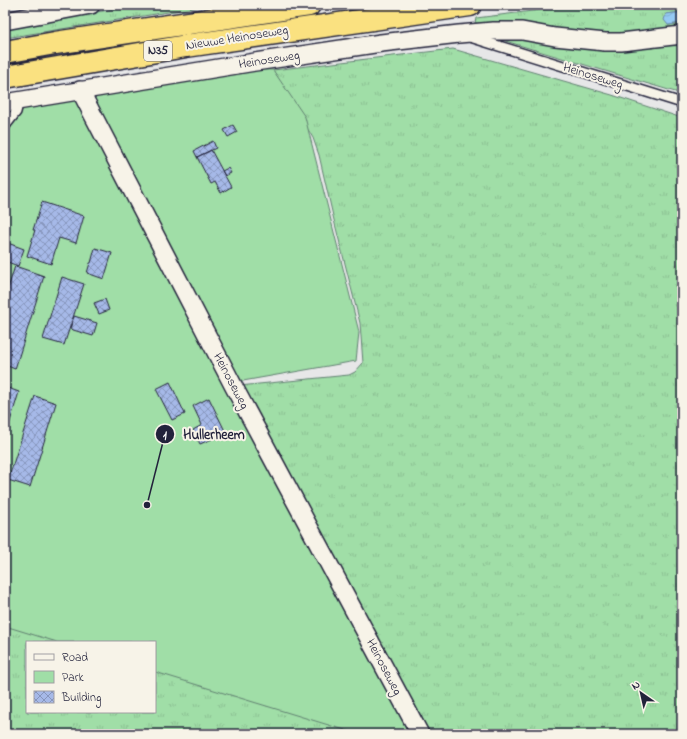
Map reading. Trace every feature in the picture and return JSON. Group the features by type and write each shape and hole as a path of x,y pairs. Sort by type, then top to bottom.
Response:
{"highway":[{"name":"Nieuwe Heinoseweg","path":"5,52 309,5"},
{"name":"Nieuwe Heinoseweg","path":"5,76 194,45 470,5"}],"street":[{"path":"5,21 92,5"},
{"name":"Heinoseweg","path":"12,101 381,43 459,34 493,31 522,31 555,37 605,42 621,42 682,35"},
{"name":"Heinoseweg","path":"80,90 234,387 420,734"}],"lane":[{"name":"Heinoseweg","path":"459,34 682,103"},
{"name":"Heinoseweg","path":"5,126 16,112 12,101"}],"green space":[{"path":"137,5 212,5 5,38 5,28"},
{"path":"581,5 682,5 682,12 666,14 668,25 682,23 682,29 615,34 580,32 510,24 475,23 476,18"},
{"path":"508,37 682,43 682,94 502,40"},
{"path":"453,49 612,95 682,118 682,734 425,734 239,386 349,375 355,372 363,363 360,323 319,155 313,138 273,70"},
{"path":"247,69 273,70 305,117 359,332 356,361 226,384 410,734 358,734 156,672 156,641 54,641 5,626 5,109"},
{"path":"5,623 71,641 26,641 26,713 156,713 156,664 363,734 5,734"}],"water":[{"path":"682,12 682,23 668,25 664,20 666,14"}],"building":[{"path":"20,5 34,5 20,7"},
{"path":"233,125 237,132 228,137 224,130"},
{"path":"213,141 216,148 197,157 194,151"},
{"path":"211,150 231,187 221,193 215,182 211,184 197,157"},
{"path":"228,168 231,173 225,176 222,171"},
{"path":"42,202 84,216 76,243 59,238 51,264 27,256"},
{"path":"5,242 24,249 18,266 5,261"},
{"path":"95,248 112,253 104,279 87,273"},
{"path":"15,266 44,276 15,369 5,365 5,298"},
{"path":"62,277 84,284 64,345 43,339"},
{"path":"105,299 109,310 99,314 94,303"},
{"path":"74,316 97,323 93,336 70,329"},
{"path":"170,382 185,414 172,420 156,389"},
{"path":"5,387 19,392 5,438"},
{"path":"35,396 56,403 30,487 8,480"},
{"path":"209,398 226,433 200,444 193,430 202,425 193,406"}],"place":[{"name":"Hullerheem","path":"147,505"}]}
